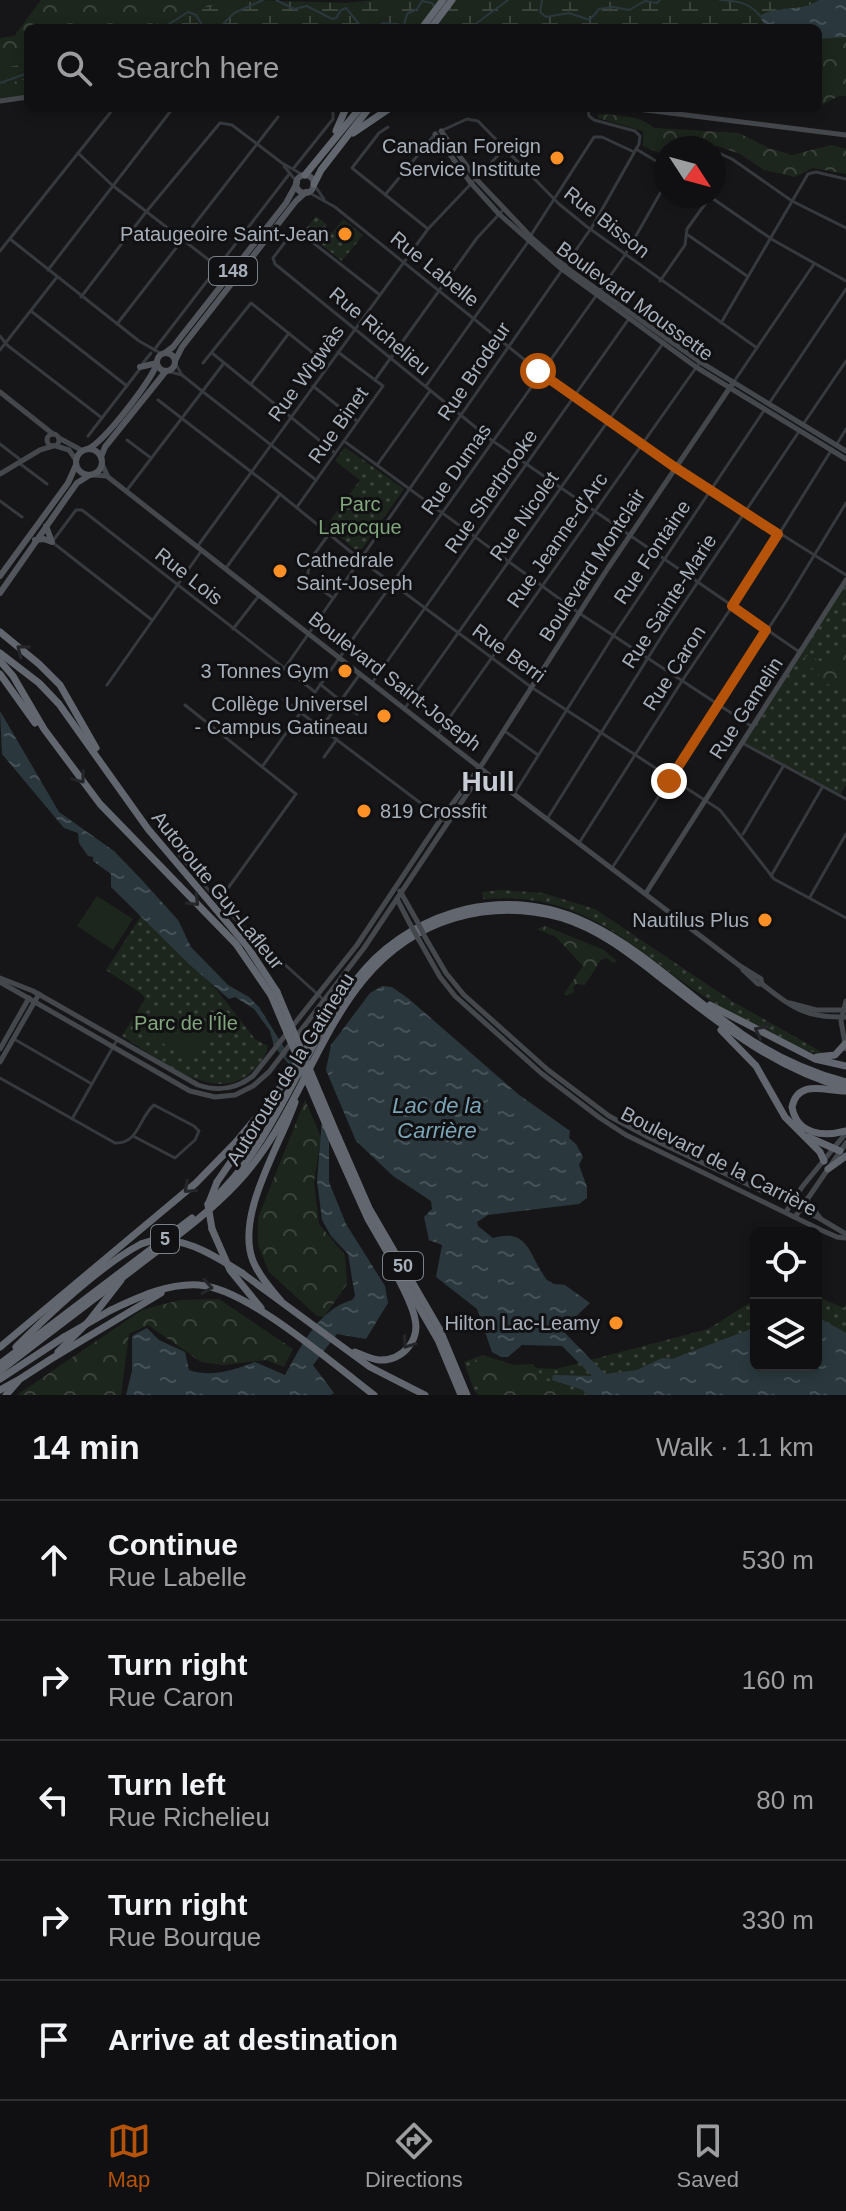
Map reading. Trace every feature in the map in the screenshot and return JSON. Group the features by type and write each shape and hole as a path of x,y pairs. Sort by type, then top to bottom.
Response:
{"highway":[{"path":"425,24 443,0"},
{"path":"434,24 452,0"},
{"path":"319,160 346,112"},
{"path":"304,175 357,112"},
{"path":"314,184 318,174 366,112"},
{"path":"335,151 365,123 383,112"},
{"path":"0,632 62,688 119,788"},
{"name":"Autoroute Guy-Lafleur","path":"0,653 56,700 168,855 247,946 274,993 335,1138 372,1214 438,1326 467,1395"},
{"name":"Autoroute Guy-Lafleur","path":"0,661 13,676 61,752 112,818 239,948 274,993"},
{"path":"0,674 30,717 61,752"},
{"name":"Autoroute de la Gatineau","path":"0,1371 207,1212 242,1178 270,1139 299,1082 304,1063 329,1019 364,970 404,936 454,913 502,905 551,909 590,922 631,947 698,1000 772,1052 846,1087"},
{"name":"Autoroute de la Gatineau","path":"304,1063 348,999 382,960 404,942 457,918 483,912 532,912 560,917 590,929 624,949 740,1039 809,1076 846,1087"},
{"path":"698,1000 813,1058 846,1066"},
{"path":"703,1011 756,1066 784,1114 802,1134 820,1152 826,1165 840,1152 802,1134"},
{"path":"813,1058 835,1055 846,1046"},
{"path":"0,1347 196,1183 304,1063"},
{"path":"281,1301 256,1269 248,1239 255,1204 291,1114 299,1082"},
{"name":"Autoroute de la Gatineau","path":"0,1364 223,1191 256,1151 299,1082"},
{"path":"846,1087 807,1088 796,1095 792,1107 797,1121 811,1132 826,1135 846,1132"},
{"path":"269,1317 230,1270 212,1229 208,1205 217,1182 274,1096"},
{"name":"Autoroute Guy-Lafleur","path":"335,1138 353,1190 378,1238 433,1328 461,1395"},
{"path":"341,1346 369,1358 386,1360 403,1353 415,1336 413,1312 378,1238"},
{"path":"0,1347 57,1309 141,1244 156,1239 174,1240 211,1255 242,1273 376,1370 425,1395"},
{"path":"51,1359 115,1291 122,1277"},
{"path":"0,1379 111,1310 157,1290 202,1285 227,1291 269,1317 374,1395"},
{"path":"0,1390 140,1303 178,1286"},
{"path":"0,1364 57,1309"},
{"path":"6,1395 20,1379"}],"main road":[{"path":"0,101 24,98"},
{"path":"662,112 846,135"},
{"name":"Boulevard Moussette","path":"438,132 472,180 529,239 563,267 698,364 834,448 846,459"},
{"path":"304,175 311,177 314,184 307,192 299,189 297,183 304,175"},
{"name":"148","path":"163,354 177,343 286,203 297,183"},
{"name":"148","path":"175,362 182,347 296,201 307,192"},
{"path":"0,576 69,481 76,462 85,450 99,442 149,379 163,354 171,355 175,362 105,447 99,470 76,485 0,593"},
{"path":"140,367 157,363"},
{"path":"157,363 161,370 167,371"},
{"name":"Boulevard Montclair","path":"0,980 190,1091 215,1097 235,1095 249,1090 264,1078 325,1001 386,914 441,819 480,767 731,386"},
{"path":"0,392 56,436 85,450 97,452 101,460"},
{"path":"44,425 47,439 54,446 69,450 80,472 91,475"},
{"path":"40,450 47,439 56,436"},
{"path":"54,446 56,436"},
{"path":"0,474 40,450 54,446"},
{"name":"Boulevard Moussette","path":"834,448 846,451"},
{"name":"Boulevard Saint-Joseph","path":"101,460 108,477 498,782 740,966 748,976 802,1012 829,1017 844,1014"},
{"name":"Boulevard Saint-Joseph","path":"91,475 108,477"},
{"path":"45,526 52,542"},
{"path":"35,540 52,542"},
{"name":"Rue Gamelin","path":"646,893 801,653 846,577"},
{"name":"Boulevard Montclair","path":"0,980 36,993 192,1083 215,1090 231,1088 249,1080 319,996 447,824 473,785 480,767"},
{"path":"473,785 483,778 498,782"},
{"name":"Boulevard de la Carrière","path":"397,892 404,913 414,923"},
{"name":"Boulevard de la Carrière","path":"397,892 440,977 458,999 541,1073 593,1113 626,1135 837,1237 846,1236"},
{"path":"386,914 404,913"},
{"name":"Boulevard de la Carrière","path":"422,938 464,995 551,1072 602,1111 650,1138 822,1220 846,1236"},
{"path":"0,1049 36,993"},
{"name":"Boulevard Saint-Joseph","path":"779,997 807,1009 834,1010 844,1014"},
{"path":"834,1010 846,1000"},
{"path":"846,1000 842,1028 846,1046"},
{"path":"829,1017 842,1028"},
{"path":"0,1062 8,1036"},
{"path":"840,1152 846,1132"},
{"path":"786,1212 797,1193 846,1143"},
{"path":"795,1217 826,1165"},
{"path":"778,1198 797,1193"},
{"path":"806,1199 822,1220"}],"street":[{"path":"0,251 111,112"},
{"path":"48,270 170,112"},
{"path":"88,436 331,121 334,112"},
{"path":"588,112 594,120 638,133 640,141 635,150"},
{"path":"117,324 278,117"},
{"name":"Rue Bisson","path":"438,132 473,118 481,122 556,201 590,229 757,348"},
{"path":"81,297 219,124 224,122 257,144 291,171 297,183"},
{"path":"388,127 379,133 352,168 428,229"},
{"path":"385,195 438,132"},
{"path":"425,386 556,201 596,136 654,160"},
{"name":"Rue Wìgwàs","path":"107,685 252,472 428,229 505,148"},
{"name":"Rue Brodeur","path":"284,669 590,229 635,150"},
{"path":"78,153 112,185 218,267"},
{"path":"726,156 792,201 846,228"},
{"path":"291,171 304,175"},
{"path":"721,323 810,173 846,179"},
{"name":"Rue Labelle","path":"314,184 324,199"},
{"name":"Rue Labelle","path":"307,192 324,199 541,373 744,513 846,577"},
{"name":"Rue Dumas","path":"262,767 625,255 654,204"},
{"path":"660,281 685,245 687,229 701,208"},
{"path":"726,208 771,238 846,281"},
{"name":"Rue Binet","path":"297,507 383,386 375,380 477,238 501,211"},
{"name":"Rue Richelieu","path":"380,295 300,232 293,232 273,258 275,264 492,441 801,653"},
{"path":"688,235 748,277"},
{"path":"10,239 146,346 163,354"},
{"name":"Boulevard Montclair","path":"731,386 815,262"},
{"path":"0,350 57,277"},
{"name":"Rue Fontaine","path":"514,794 613,635 846,289"},
{"path":"203,363 251,303 329,365"},
{"path":"31,311 127,386"},
{"name":"Rue Sherbrooke","path":"372,683 631,317"},
{"path":"251,384 289,333"},
{"path":"0,336 102,418"},
{"name":"Rue Nicolet","path":"405,708 665,341"},
{"path":"153,351 157,363"},
{"path":"338,352 375,380"},
{"path":"212,353 335,453"},
{"name":"Rue Sainte-Marie","path":"547,819 648,658 846,361"},
{"path":"175,362 182,375 316,480"},
{"path":"126,491 224,363"},
{"name":"Rue Jeanne-d'Arc","path":"438,734 698,364"},
{"path":"167,371 182,375"},
{"path":"313,386 357,422"},
{"path":"377,465 430,391"},
{"name":"Rue Berri","path":"158,400 360,559 531,687 727,816 771,876 846,918"},
{"name":"Rue Caron","path":"579,843 846,429"},
{"path":"127,440 151,458"},
{"path":"344,441 579,613 753,728"},
{"path":"0,444 47,484"},
{"path":"226,569 280,494"},
{"path":"0,501 22,517"},
{"path":"612,868 846,503"},
{"name":"Rue Lois","path":"52,542 76,510 80,509 315,692"},
{"path":"329,534 310,560 307,579 333,598"},
{"path":"52,542 152,620"},
{"path":"233,629 259,595"},
{"path":"321,728 360,674"},
{"path":"320,684 357,714"},
{"path":"284,700 447,824"},
{"path":"185,705 296,794 218,902"},
{"path":"504,730 538,755"},
{"path":"324,757 337,739"},
{"path":"743,743 846,799"},
{"path":"742,835 784,765"},
{"path":"771,876 823,786"},
{"path":"809,898 846,834"},
{"path":"176,851 218,902 325,1001"},
{"path":"8,1036 92,1084"},
{"path":"72,1119 117,1040"},
{"path":"0,1078 115,1143 126,1142 133,1136 149,1109 156,1105 199,1131 195,1140 178,1157 172,1158 133,1136"}],"green space":[{"path":"41,0 253,0 197,9 156,24 24,24 24,64 0,69 0,38 14,36"},
{"path":"253,0 346,3 373,0 819,0 800,8 777,9 765,24 156,24 197,9"},
{"path":"846,37 846,96 839,96 822,105 822,38"},
{"path":"24,64 24,80 0,84 0,69"},
{"path":"24,80 24,96 0,99 0,84"},
{"path":"598,114 620,116 635,118 654,128 739,133 792,155 831,145 846,149 846,174 813,168 795,177 764,170 726,149 726,136 654,136 654,151 643,146 643,131 598,118"},
{"path":"316,216 332,233 343,219 363,235 342,261 304,231"},
{"name":"Parc Larocque","path":"345,447 404,489 359,553 327,525 360,480 335,461"},
{"path":"846,580 846,785 840,795 743,743"},
{"path":"846,649 846,690 817,680 821,670 803,667 801,661 807,655 822,662 823,655 827,654 832,661 833,656"},
{"path":"482,892 543,893 595,909 732,1001 827,1055 792,1044 723,1008 631,944 580,914 552,904 520,899 483,899"},
{"path":"97,896 133,919 113,950 77,926"},
{"name":"Parc de l'Île","path":"141,916 216,989 255,1039 268,1046 264,1057 251,1072 236,1081 220,1084 203,1081 185,1075 122,1036 145,999 106,970"},
{"path":"545,926 604,950 617,961 601,960 585,985 577,984 573,987 574,992 566,996 564,994 583,966 556,937 537,929"},
{"path":"165,1003 210,1036 190,1063 145,1030"},
{"path":"305,1100 321,1137 314,1182 319,1224 345,1255 347,1284 324,1317 317,1316 269,1272 258,1245 258,1218"},
{"path":"219,1299 293,1349 284,1367 266,1360 223,1365 201,1362 148,1325 129,1334 121,1395 17,1395 142,1310 180,1300"},
{"path":"822,1299 844,1308 846,1304 846,1395 479,1395 474,1390 464,1362 483,1355 515,1367 556,1369 708,1329 750,1303 750,1371 822,1371"},
{"path":"483,1355 514,1365 533,1364 545,1380 575,1391 583,1390 586,1395 481,1395 471,1372 476,1359"}],"water":[{"path":"819,0 846,0 846,37 822,39 822,24 764,24 760,16 775,10"},
{"path":"0,711 59,812 114,851 141,879 178,920 191,947 228,985 259,1007 292,1060 314,1087 329,1126 329,1182 346,1224 385,1286 388,1303 366,1339 337,1334 313,1365 334,1393 331,1395 126,1395 132,1371 132,1336 147,1328 159,1340 185,1352 189,1370 214,1373 255,1362 285,1375 320,1320 355,1296 348,1254 331,1236 322,1220 317,1181 322,1120 308,1088 274,1046 270,1031 254,1009 235,997 229,999 111,887 111,874 88,856 79,843 78,833 64,828 2,754"},
{"name":"Lac de la Carrière","path":"382,986 392,987 518,1094 570,1131 569,1138 583,1157 579,1165 587,1187 587,1198 579,1204 488,1215 477,1222 493,1238 505,1236 522,1240 547,1280 565,1285 590,1303 566,1326 565,1333 605,1374 637,1370 662,1358 672,1359 750,1329 750,1371 822,1371 822,1319 846,1333 846,1395 586,1395 583,1390 552,1380 553,1375 592,1376 562,1346 522,1345 508,1357 492,1352 477,1309 436,1277 442,1245 429,1240 424,1217 432,1209 431,1201 393,1176 356,1141 326,1070 331,1045 370,993"}],"waterway":[{"path":"223,24 234,13 263,0"},
{"path":"276,0 294,9 307,6 332,19 346,8 359,24"},
{"path":"475,24 508,0"},
{"path":"542,0 540,12 546,17 569,13 590,20 599,9 613,7 629,10 645,1 657,3 660,0"},
{"path":"720,0 742,3 760,16"},
{"path":"404,24 407,14 417,9 422,1 432,3 435,8"},
{"path":"169,24 188,12 196,15 202,24"},
{"path":"382,24 394,24"},
{"path":"0,83 24,74"}],"place":[{"name":"Canadian Foreign Service Institute","path":"557,158"},
{"name":"Pataugeoire Saint-Jean","path":"345,234"},
{"name":"Cathedrale Saint-Joseph","path":"280,571"},
{"name":"3 Tonnes Gym","path":"345,671"},
{"name":"Collège Universel - Campus Gatineau","path":"384,716"},
{"name":"819 Crossfit","path":"364,811"},
{"name":"Nautilus Plus","path":"765,920"},
{"name":"Hilton Lac-Leamy","path":"616,1323"}],"district":[{"name":"Hull","path":"488,781"}],"route":[{"path":"538,371 673,466 778,534 732,606 766,630 669,781"}]}
